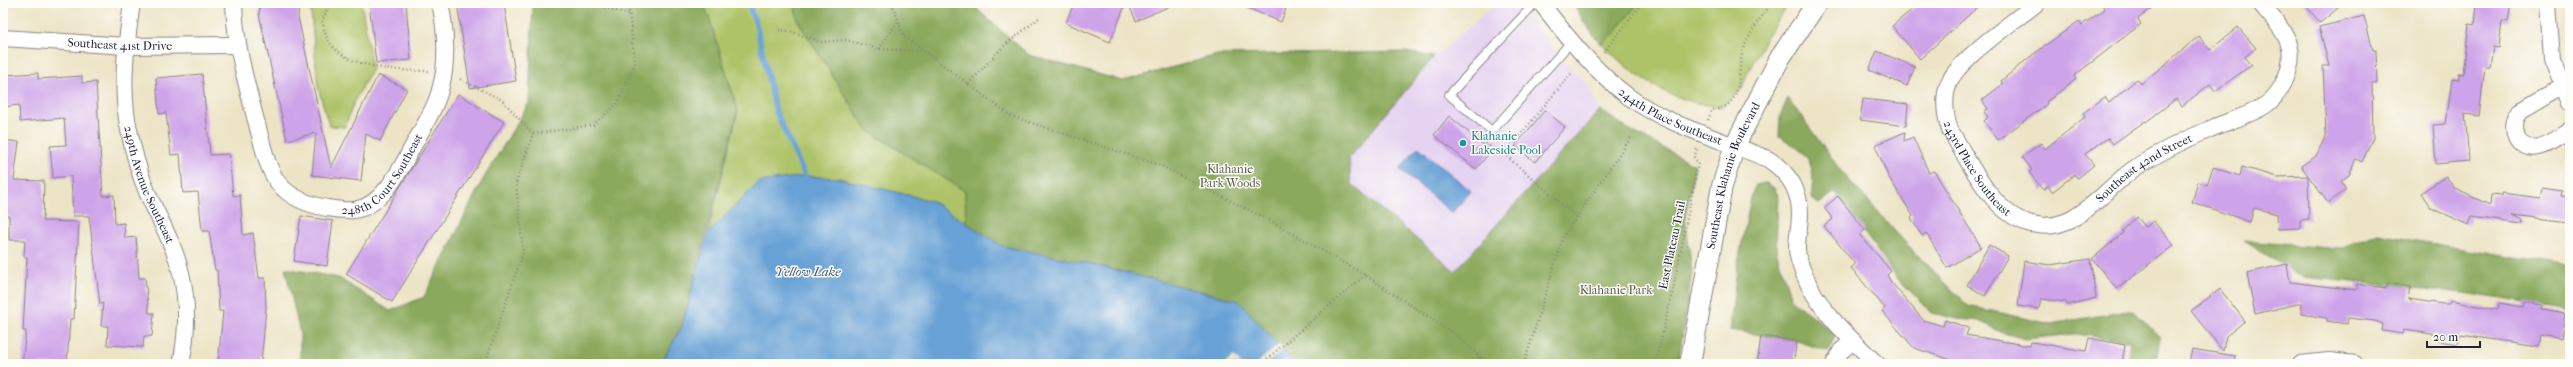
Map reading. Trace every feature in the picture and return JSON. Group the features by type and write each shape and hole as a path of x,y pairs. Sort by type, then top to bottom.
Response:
{"street":[{"name":"249th Avenue Southeast","path":"132,3 126,46 124,83 129,129 147,190 172,244 181,273 185,306 181,364"},
{"name":"248th Court Southeast","path":"234,3 237,45 267,160 279,184 296,198 322,207 341,210 366,207 384,192 432,110 440,90 444,71 443,28 440,3"},
{"name":"244th Place Southeast","path":"1541,3 1571,42 1600,72 1629,97 1651,111 1768,159 1783,168 1791,179 1799,203 1800,214 1797,249 1804,275 1827,313 1876,364"},
{"name":"Southeast Klahanie Boulevard","path":"1690,364 1722,186 1735,145 1780,58 1817,3"},
{"name":"243rd Place Southeast","path":"2029,223 2001,208 1990,194 1950,130 1946,116 1945,99 1948,84 1954,73 1966,60 2037,3"},
{"name":"Southeast 42nd Street","path":"2029,223 2059,224 2074,218 2137,167 2182,142 2262,108 2282,88 2290,57 2288,41 2260,3"},
{"path":"2548,3 2552,59 2561,86 2570,104"},
{"name":"Southeast 41st Drive","path":"3,38 126,46 237,45"},
{"path":"2561,86 2519,112 2513,124 2516,138 2526,146 2539,147 2570,131"},
{"path":"1834,364 1841,351 1853,341"},
{"path":"2301,364 2329,361 2355,364"}],"lane":[{"path":"1535,3 1449,95 1492,131 1571,42"}],"path":[{"path":"330,3 322,21 328,41 338,52 377,68 405,71 444,71 502,100 533,134"},
{"path":"589,3 631,15"},
{"path":"533,134 593,125 617,104 635,63 631,15 628,3"},
{"path":"892,3 904,36 1011,116 1159,165 1269,220 1365,275 1459,337 1480,357 1497,364"},
{"path":"1604,52 1642,3"},
{"path":"1711,112 1712,110 1724,108 1734,99 1741,74 1742,52 1755,24 1772,3"},
{"path":"968,84 1004,46 1039,18"},
{"path":"879,49 898,20"},
{"path":"778,30 790,31 821,42 846,40 879,49 924,50"},
{"path":"1571,74 1504,154 1549,194 1577,216"},
{"path":"485,364 522,252 516,183 533,134"},
{"path":"1524,364 1563,236 1632,136"},
{"name":"East Plateau Trail","path":"1655,364 1674,285 1698,163 1694,157 1696,154"},
{"path":"1261,364 1365,275"},
{"path":"1474,364 1480,357"}],"shaded area":[{"path":"1497,3 1521,3 1528,17 1555,50 1588,85 1600,110 1455,271 1351,184 1349,158 1434,57"}],"green space":[{"path":"310,3 360,3 362,6 372,69 354,102 345,127 329,126 318,87"},
{"path":"533,3 703,3 709,17 738,111 682,326 661,364 597,364 591,359 564,364 300,364 300,333 285,268 339,278 390,311 424,297 481,183 529,103"},
{"path":"703,3 794,3 798,21 867,130 965,191 966,223 932,201 838,178 759,182 708,233 738,111 709,17"},
{"name":"Klahanie Park Woods","path":"794,3 974,3 979,11 1029,55 1123,81 1217,55 1406,52 1434,57 1349,158 1351,184 1455,271 1600,110 1630,130 1695,165 1685,217 1692,271 1678,364 1295,364 1239,301 1087,263 1002,246 966,223 965,191 867,130 798,21"},
{"path":"1573,3 1789,3 1764,41 1747,74 1742,89 1721,107 1698,103 1676,96 1654,86 1635,73 1616,58 1600,41 1585,22"},
{"path":"1573,3 1638,3 1615,33 1601,44 1585,24"},
{"path":"1788,98 1841,171 1903,240 1968,306 2051,324 2133,310 2160,337 2155,364 2126,364 2130,341 2075,334 2026,339 2003,333 1979,321 1958,319 1932,313 1897,278 1835,192 1819,204 1811,199 1812,176 1811,167 1808,160 1798,149 1779,136 1780,116"},
{"path":"1766,183 1774,188 1778,195 1776,250 1791,300 1836,334 1828,351 1797,341 1730,330 1737,267 1752,193 1756,185"},
{"path":"2378,234 2570,268 2570,310 2464,293 2302,277 2244,241 2340,249"},
{"path":"591,359 597,364 564,364 565,363"}],"water":[{"path":"1418,147 1471,191 1452,213 1400,169"},
{"name":"Yellow Lake","path":"805,176 838,178 932,201 1002,246 1087,263 1239,301 1295,364 661,364 682,326 708,233 759,182"}],"pier":[{"path":"1280,344 1284,349 1266,364 1256,364"},
{"path":"1234,356 1241,364 1225,364"}],"building":[{"path":"260,3 299,3 298,17 331,168 378,75 407,89 380,141 366,134 361,181 312,175 316,133 287,140 259,14"},
{"path":"369,3 406,3 411,60 376,63"},
{"path":"457,3 504,3 516,81 470,88"},
{"path":"1074,3 1126,3 1110,42 1066,23"},
{"path":"1128,3 1177,3 1136,21"},
{"path":"1236,3 1288,3 1281,22"},
{"path":"1920,3 1982,3 1920,59 1892,26"},
{"path":"2101,3 2158,3 2138,19 2141,24 2074,76 2076,79 2046,102 2047,104 1998,140 1984,121 1988,117 1984,112 1988,109 1982,100 2003,84 2001,81 2031,56 2079,21 2082,25 2105,9"},
{"path":"2304,3 2344,3 2320,23"},
{"path":"2477,3 2511,3 2508,22 2502,21 2499,48 2493,47 2490,67 2485,67 2479,116 2465,114 2469,161 2436,164 2433,125 2446,124 2452,79 2459,80 2458,74 2463,75 2469,24 2475,25"},
{"path":"2364,16 2373,50 2376,50 2377,83 2372,83 2373,138 2362,162 2356,159 2349,175 2341,181 2346,189 2328,203 2301,166 2316,156 2326,135 2323,66 2329,66 2319,27"},
{"path":"2238,27 2256,48 2245,57 2252,65 2215,91 2210,84 2182,106 2176,99 2146,122 2145,121 2113,144 2108,138 2085,154 2094,165 2078,178 2074,175 2052,192 2048,186 2043,190 2029,172 2032,170 2022,157 2041,143 2045,149 2085,117 2083,113 2105,97 2109,103 2137,79 2141,84 2199,36 2210,50"},
{"path":"1877,51 1915,67 1907,86 1869,70"},
{"path":"38,73 38,79 82,76 82,83 96,82 103,196 114,195 115,224 124,223 125,238 136,237 139,278 145,278 149,313 154,313 152,336 144,336 143,347 107,345 108,326 101,326 103,303 100,304 89,216 73,216 71,176 53,178 50,146 66,145 64,118 20,122 19,105 3,107 3,75"},
{"path":"202,74 210,155 229,154 233,196 240,195 243,235 253,233 259,278 265,278 266,308 261,364 218,364 223,311 219,311 217,270 215,270 209,231 202,231 198,192 183,193 180,154 171,155 166,113 159,114 156,78"},
{"path":"458,94 504,122 392,302 346,274"},
{"path":"1863,99 1908,104 1906,126 1860,120"},
{"path":"1545,110 1565,127 1535,162 1515,146"},
{"name":"Klahanie Lakeside Pool","path":"1449,116 1491,151 1476,169 1434,135"},
{"path":"1905,132 1904,141 1913,137 1929,173 1934,171 1981,247 1947,268 1926,233 1922,236 1911,218 1913,216 1888,176 1875,145"},
{"path":"3,140 19,142 14,180 44,181 43,221 79,222 74,319 70,319 67,364 22,364 26,331 23,331 27,257 24,257 25,240 9,240 9,216 4,216"},
{"path":"2213,167 2240,176 2242,167 2278,177 2308,176 2309,219 2300,220 2300,228 2278,229 2277,214 2254,208 2250,222 2192,202 2198,182 2207,185"},
{"path":"2446,176 2455,189 2490,205 2491,195 2502,196 2502,193 2540,198 2542,188 2561,191 2560,196 2570,197 2570,222 2513,215 2523,220 2522,224 2471,217 2468,225 2431,208 2421,193"},
{"path":"1838,196 1865,230 1860,235 1891,271 1887,275 1891,282 1923,320 1943,326 1945,320 1969,328 1966,335 2030,346 2031,342 2086,351 2089,338 2125,345 2122,364 1964,364 1914,348 1882,311 1885,308 1851,268 1855,264 1824,226 1833,219 1824,208"},
{"path":"301,216 333,221 327,266 294,261"},
{"path":"2137,217 2146,227 2153,221 2174,245 2117,289 2092,259 2123,233 2122,231"},
{"path":"1989,245 2008,256 1985,296 1967,285"},
{"path":"2090,259 2096,298 2067,305 2066,302 2041,299 2039,309 2018,306 2024,261 2050,265"},
{"path":"2287,264 2290,282 2357,290 2357,284 2387,288 2388,283 2410,287 2408,299 2443,304 2450,304 2451,301 2498,310 2499,303 2524,307 2525,302 2542,305 2541,309 2566,313 2562,339 2540,335 2538,346 2460,335 2458,344 2438,341 2438,335 2404,330 2403,334 2382,331 2383,324 2375,321 2348,318 2347,324 2327,321 2327,318 2301,314 2302,303 2255,314 2247,273"},
{"path":"2220,289 2245,321 2226,336 2223,351 2191,311"},
{"path":"1761,336 1797,341 1793,364 1757,364"},
{"path":"2192,349 2235,356 2234,364 2189,364"}],"waterway":[{"path":"748,3 756,24 776,112 805,176"}],"place":[{"name":"Klahanie Lakeside Pool","path":"1463,143"}],"park label":[{"name":"Klahanie Park","path":"1616,290"}]}
